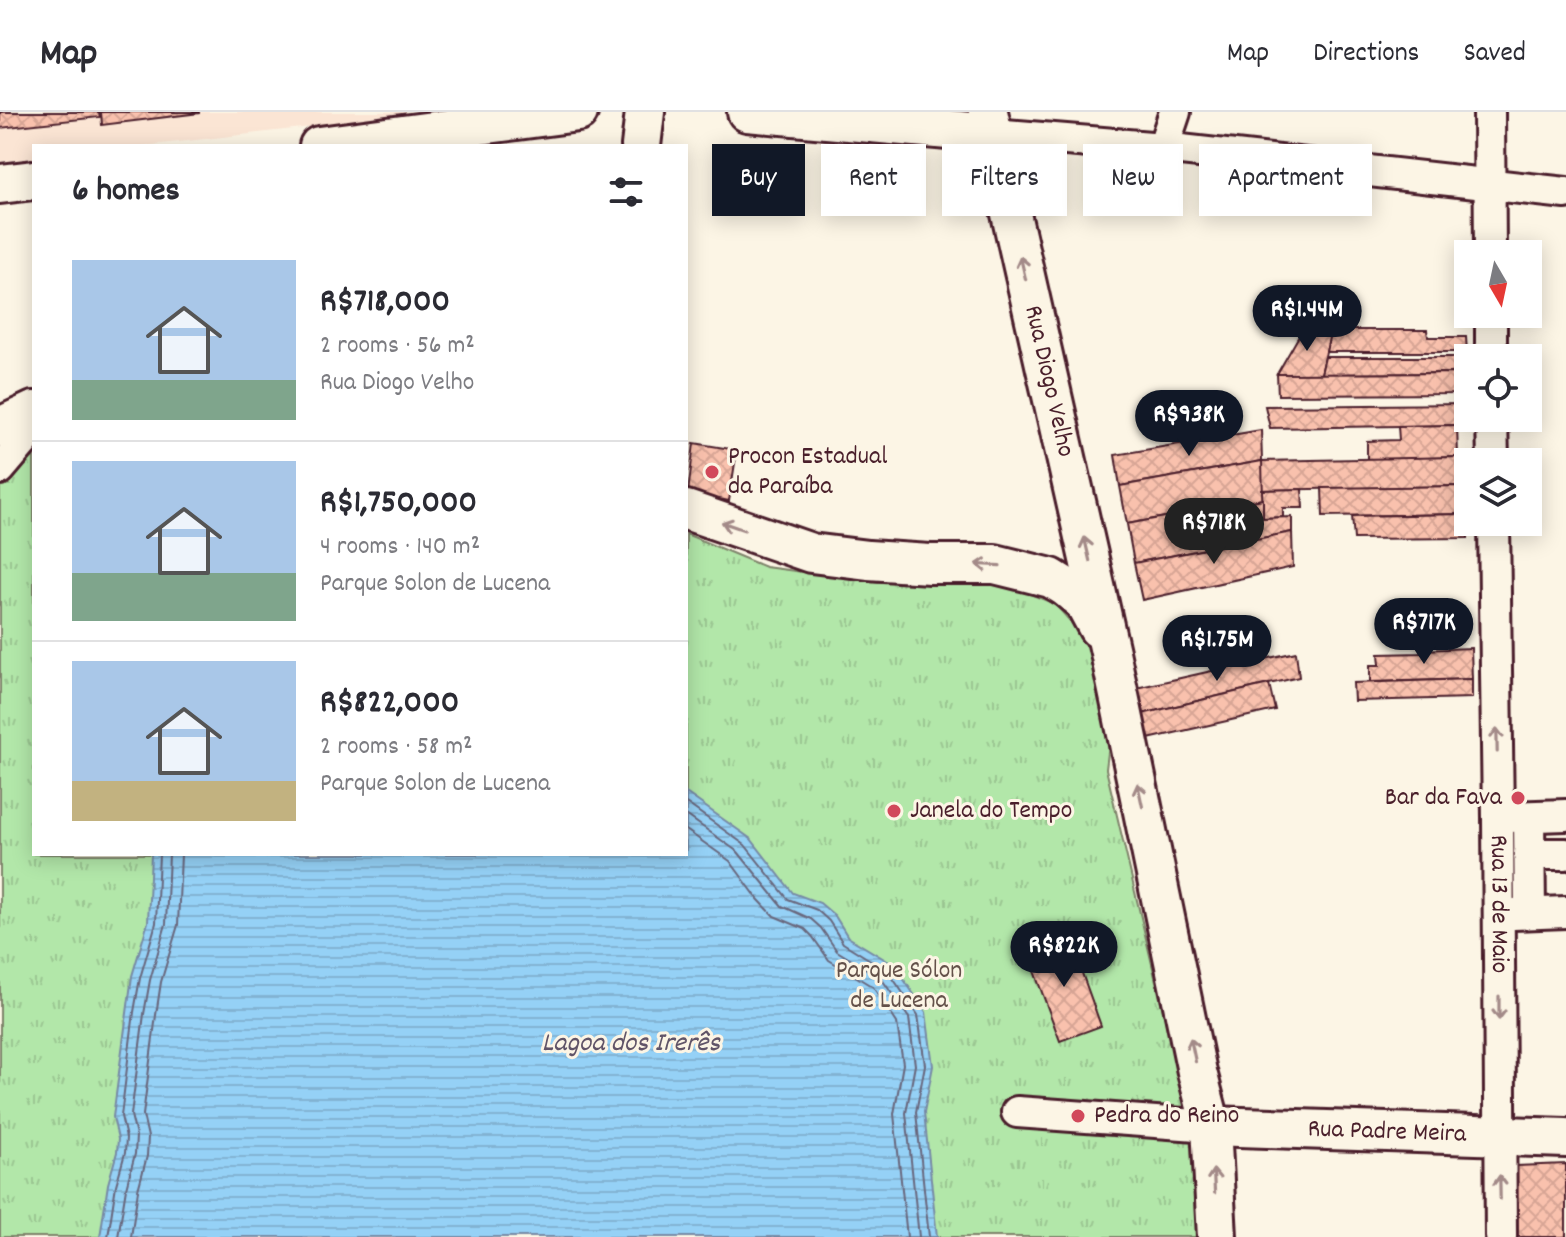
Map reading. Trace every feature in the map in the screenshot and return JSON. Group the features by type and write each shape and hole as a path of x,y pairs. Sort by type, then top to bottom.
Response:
{"main road":[{"path":"334,144 578,112"},
{"path":"641,144 645,112"},
{"path":"747,112 991,123"},
{"name":"Rua Diogo Velho","path":"991,123 1110,652"},
{"path":"0,184 32,180"},
{"path":"0,427 32,412"},
{"path":"688,511 811,553 930,564 995,564 1051,578 1084,602 1110,652 1197,1072 1211,1126 1217,1237"},
{"name":"Rua Padre Meira","path":"1211,1126 1565,1138"}],"street":[{"path":"1164,144 1175,112"},
{"path":"1489,112 1490,240"},
{"path":"991,123 1135,144"},
{"path":"1183,150 1566,193"},
{"path":"0,469 32,431"},
{"name":"Rua 13 de Maio","path":"1494,536 1501,1237"},
{"path":"1498,818 1566,815"},
{"path":"1529,817 1530,913"},
{"path":"1529,854 1566,854"},
{"path":"1499,914 1566,912"},
{"path":"1017,1112 1211,1126"}],"shaded area":[{"path":"0,112 442,112 161,144 32,144 32,158 0,162"}],"green space":[{"name":"Parque Sólon de Lucena","path":"32,420 32,856 688,856 688,535 765,567 879,582 939,582 982,576 1055,604 1091,645 1104,697 1109,744 1106,769 1200,1168 1201,1237 0,1237 0,431"}],"water":[{"name":"Lagoa dos Irerês","path":"688,794 751,839 793,893 820,903 835,916 848,937 894,965 926,1012 933,1066 924,1112 937,1237 100,1237 108,1184 117,1152 118,1139 113,1117 132,976 148,922 151,856 688,856"}],"building":[{"path":"0,112 99,112 100,117 0,128"},
{"path":"101,112 199,112 199,113 102,125"},
{"path":"1304,327 1331,330 1321,374 1277,374"},
{"path":"1331,330 1427,330 1428,337 1466,337 1466,344 1454,344 1454,352 1326,352"},
{"path":"1325,357 1454,357 1454,373 1321,374"},
{"path":"1454,373 1454,394 1278,395 1277,374"},
{"path":"1454,404 1454,425 1270,428 1265,406"},
{"path":"1454,425 1458,448 1454,448 1454,457 1367,460 1367,441 1399,440 1398,426"},
{"path":"1261,430 1262,461 1120,486 1115,455"},
{"name":"Procon Estadual da Paraíba","path":"694,443 737,450 729,501 688,493"},
{"path":"1454,457 1454,486 1262,490 1262,461"},
{"path":"1262,461 1263,499 1127,524 1120,486"},
{"path":"1454,486 1454,514 1323,516 1322,488"},
{"path":"1302,489 1303,508 1283,508 1283,517 1263,518 1262,490"},
{"path":"1263,499 1263,518 1292,517 1292,532 1134,563 1127,524"},
{"path":"1454,514 1454,536 1468,538 1354,539 1352,516"},
{"path":"1292,532 1293,567 1142,600 1134,563"},
{"path":"1471,648 1472,679 1370,682 1370,665 1380,665 1379,654"},
{"path":"1296,652 1299,677 1142,714 1136,688"},
{"path":"1472,679 1472,698 1354,701 1353,683"},
{"path":"1269,684 1275,710 1148,739 1142,714"},
{"path":"1069,937 1101,1026 1060,1041 1027,952"},
{"path":"1566,1164 1566,1237 1518,1237 1516,1166"}],"place":[{"name":"Procon Estadual da Paraíba","path":"712,472"},
{"name":"Bar da Fava","path":"1518,798"},
{"name":"Janela do Tempo","path":"894,811"},
{"name":"Pedra do Reino","path":"1078,1116"}]}
